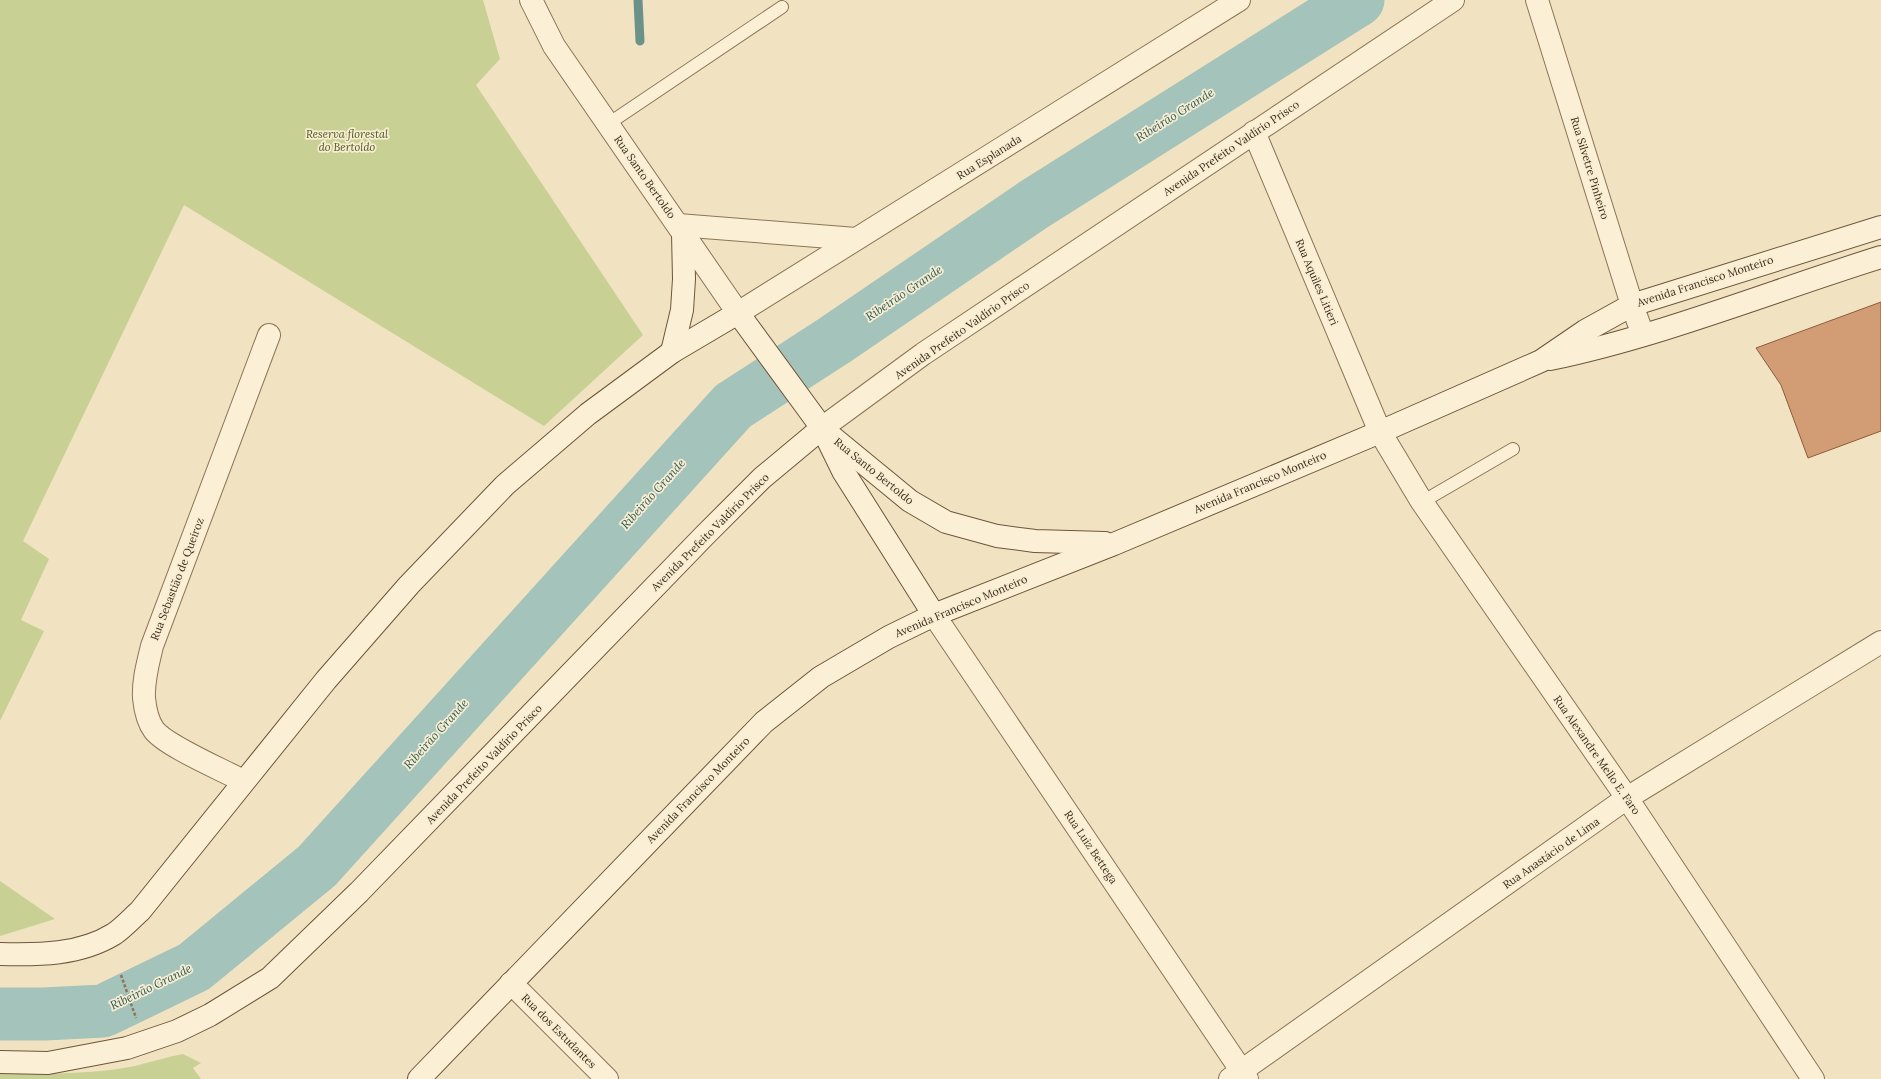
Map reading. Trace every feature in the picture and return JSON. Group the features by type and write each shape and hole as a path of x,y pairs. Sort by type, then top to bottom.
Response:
{"street":[{"name":"Rua Santo Bertoldo","path":"531,0 554,46 738,313 822,428 843,471 934,615"},
{"name":"Rua Esplanada","path":"738,313 1239,0"},
{"name":"Avenida Prefeito Valdírio Prisco","path":"0,1062 48,1063 127,1048 177,1031 210,1015 270,978 359,892 762,478 822,428 923,354 1453,0"},
{"name":"Rua Silvetre Pinheiro","path":"1537,0 1632,305 1643,335"},
{"name":"Rua Aquiles Litieri","path":"1254,132 1380,432"},
{"name":"Avenida Francisco Monteiro","path":"419,1079 764,722 821,677 889,637 934,615 1114,544 1380,432 1541,361 1585,331 1632,305 1881,227"},
{"path":"672,352 682,310 684,279 681,229 728,230 856,239"},
{"name":"Avenida Francisco Monteiro","path":"1541,361 1592,350 1643,335 1881,257"},
{"path":"0,954 46,955 86,948 115,933 140,911 243,781 326,680 409,585 505,485 588,414 672,352 738,313"},
{"name":"Rua Sebastião de Queiroz","path":"243,781 165,740 154,730 147,715 144,698 145,677 152,646 269,335"},
{"name":"Rua Santo Bertoldo","path":"822,428 910,501 946,522 997,536 1035,541 1114,544"},
{"name":"Rua Alexandre Mello E. Faro","path":"1380,432 1422,502 1627,798 1813,1079"},
{"name":"Rua Luiz Bettega","path":"934,615 1240,1076"},
{"name":"Rua Anastácio de Lima","path":"1240,1076 1627,798 1881,642"},
{"name":"Rua dos Estudantes","path":"511,983 607,1079"}],"lane":[{"path":"608,124 782,7"},
{"path":"1422,502 1513,449"}],"path":[{"path":"121,975 138,1024"}],"green space":[{"name":"Reserva florestal do Bertoldo","path":"0,0 483,0 500,59 476,85 643,335 544,426 184,205 23,541 49,559 21,620 44,631 0,721"},
{"path":"0,881 55,919 0,936"},
{"path":"183,1054 201,1063 193,1068 201,1079 0,1079 0,1072 50,1074 103,1071 135,1066"}],"building":[{"path":"1881,302 1881,431 1808,458 1781,385 1756,348"}],"waterway":[{"path":"638,0 640,41"},
{"name":"Ribeirão Grande","path":"0,1014 44,1014 103,1011 194,967 317,866 733,406 835,340 1033,205 1358,0"}]}
